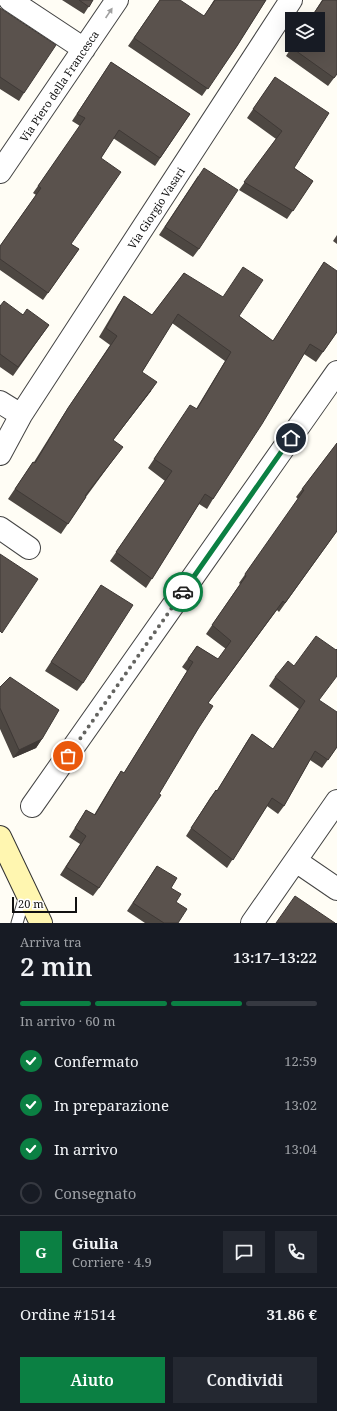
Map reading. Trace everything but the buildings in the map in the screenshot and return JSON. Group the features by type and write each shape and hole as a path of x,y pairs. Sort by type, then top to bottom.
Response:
{"main road":[{"path":"0,837 41,923"}],"street":[{"path":"10,0 84,49"},
{"name":"Via Piero della Francesca","path":"0,172 118,0"},
{"name":"Via Giorgio Vasari","path":"0,454 21,415 291,0"},
{"path":"32,806 334,384"},
{"path":"0,402 21,415"},
{"path":"0,528 29,548"},
{"path":"252,923 337,801"},
{"path":"296,861 337,889"}],"lane":[{"path":"17,923 26,892"}],"way so far":[{"path":"68,756 183,592"}],"route":[{"path":"183,592 291,438"}]}
